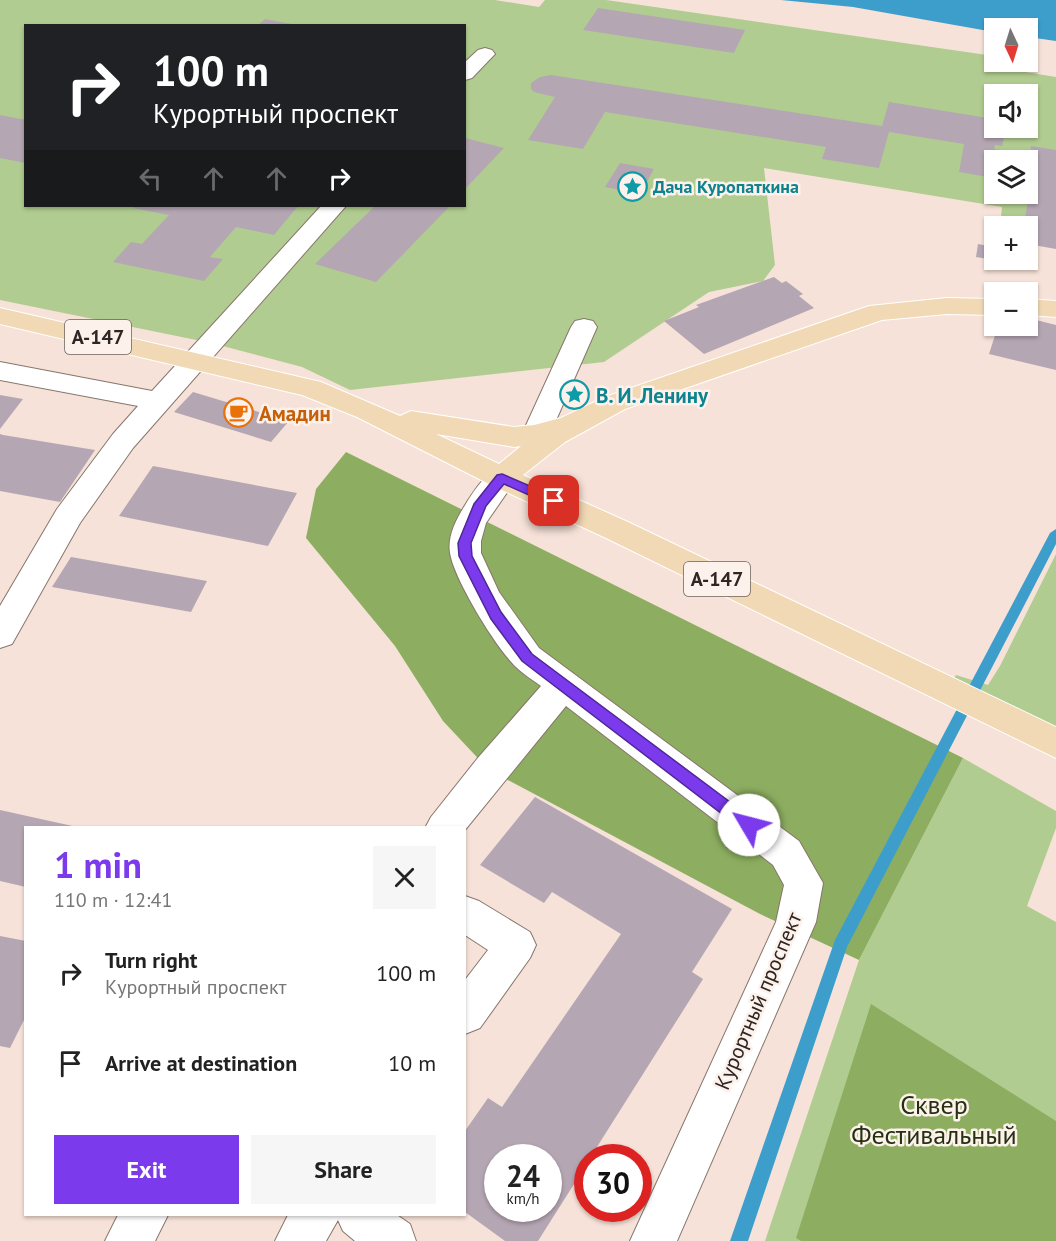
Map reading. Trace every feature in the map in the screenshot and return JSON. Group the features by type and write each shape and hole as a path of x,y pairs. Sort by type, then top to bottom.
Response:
{"main road":[{"path":"367,411 442,427 514,437 536,434 577,421 615,403 878,312 947,306 984,307"},
{"path":"1038,308 1056,309"},
{"name":"А-147","path":"0,316 311,388 367,411 502,478 571,508 1056,743"},
{"path":"502,478 515,465 577,421"}],"street":[{"path":"466,73 485,54"},
{"path":"0,635 68,517 123,441 333,207"},
{"path":"536,434 584,327"},
{"path":"0,371 158,401"},
{"name":"Курортный проспект","path":"502,478 480,504 464,543 465,556 496,615 527,657 786,853 804,883 796,922 653,1241"},
{"path":"446,826 490,770 563,686"},
{"path":"466,915 516,945 466,1013"},
{"path":"128,1241 144,1216"},
{"path":"298,1241 316,1216"},
{"path":"360,1216 393,1241"}],"green space":[{"path":"0,0 495,0 539,7 545,0 606,0 984,55 984,72 1025,72 1056,77 1056,242 1038,239 1038,216 1001,216 1002,207 764,168 775,265 763,281 709,292 604,362 350,390 302,367 211,343 0,300"},
{"path":"346,452 963,758 859,960 760,914 489,770 443,721 395,646 306,538 316,489"},
{"path":"1056,554 1056,758 940,700 956,675 988,685 1000,666"},
{"name":"Сквер Фестивальный","path":"963,758 1056,811 1056,828 1027,906 1056,922 1056,1241 765,1241 859,960"},
{"path":"871,1004 1056,1121 1056,1241 801,1241 796,1238"}],"water":[{"path":"781,0 1056,0 1056,41 1038,38 1038,18 984,18 984,30 853,7"}],"building":[{"path":"598,8 745,30 734,53 583,30"},
{"path":"265,19 292,24 259,24"},
{"path":"551,75 882,126 889,102 984,117 984,138 1004,138 1002,146 995,145 994,149 1000,150 984,150 984,176 959,172 964,144 889,132 879,168 822,159 826,147 605,112 583,149 528,140 555,97 534,92 531,89 531,83 540,77"},
{"path":"0,115 24,120 24,163 0,158"},
{"path":"466,138 504,148 466,188"},
{"path":"1031,146 1056,150 1056,249 1038,246 1038,216 1026,216 1027,204 1038,204 1038,150 1031,150"},
{"path":"620,163 654,169 640,194 605,187"},
{"path":"297,207 274,235 236,227 210,257 223,259 204,281 113,262 131,242 142,244 169,215 133,208"},
{"path":"374,207 449,207 376,282 315,264"},
{"path":"978,244 984,245 984,258 976,257"},
{"path":"774,277 782,283 786,281 803,294 799,296 814,308 704,354 664,321 699,307 696,305"},
{"path":"1038,320 1056,325 1056,370 989,354 995,336 1038,336"},
{"path":"193,392 289,421 271,442 174,412"},
{"path":"0,395 23,399 0,429"},
{"path":"0,434 95,450 60,502 0,491"},
{"path":"153,466 297,493 268,546 119,516"},
{"path":"71,557 207,581 191,612 52,587"},
{"path":"535,797 732,909 692,972 703,979 599,1144 574,1144 574,1184 562,1203 562,1144 484,1144 484,1222 550,1222 538,1241 505,1241 466,1213 466,1130 488,1098 502,1107 621,934 552,892 544,903 480,865"},
{"path":"0,810 72,826 24,826 24,887 0,881"},
{"path":"0,936 24,941 24,1020 10,1048 0,1046"}],"waterway":[{"path":"739,1241 840,945 1056,533"}],"place":[{"name":"Дача Куропаткина","path":"632,186"},
{"name":"В. И. Ленину","path":"575,395"},
{"name":"Амадин","path":"238,413"}],"route":[{"path":"554,501 502,478 480,504 464,543 465,556 496,615 527,657 749,825"}]}
